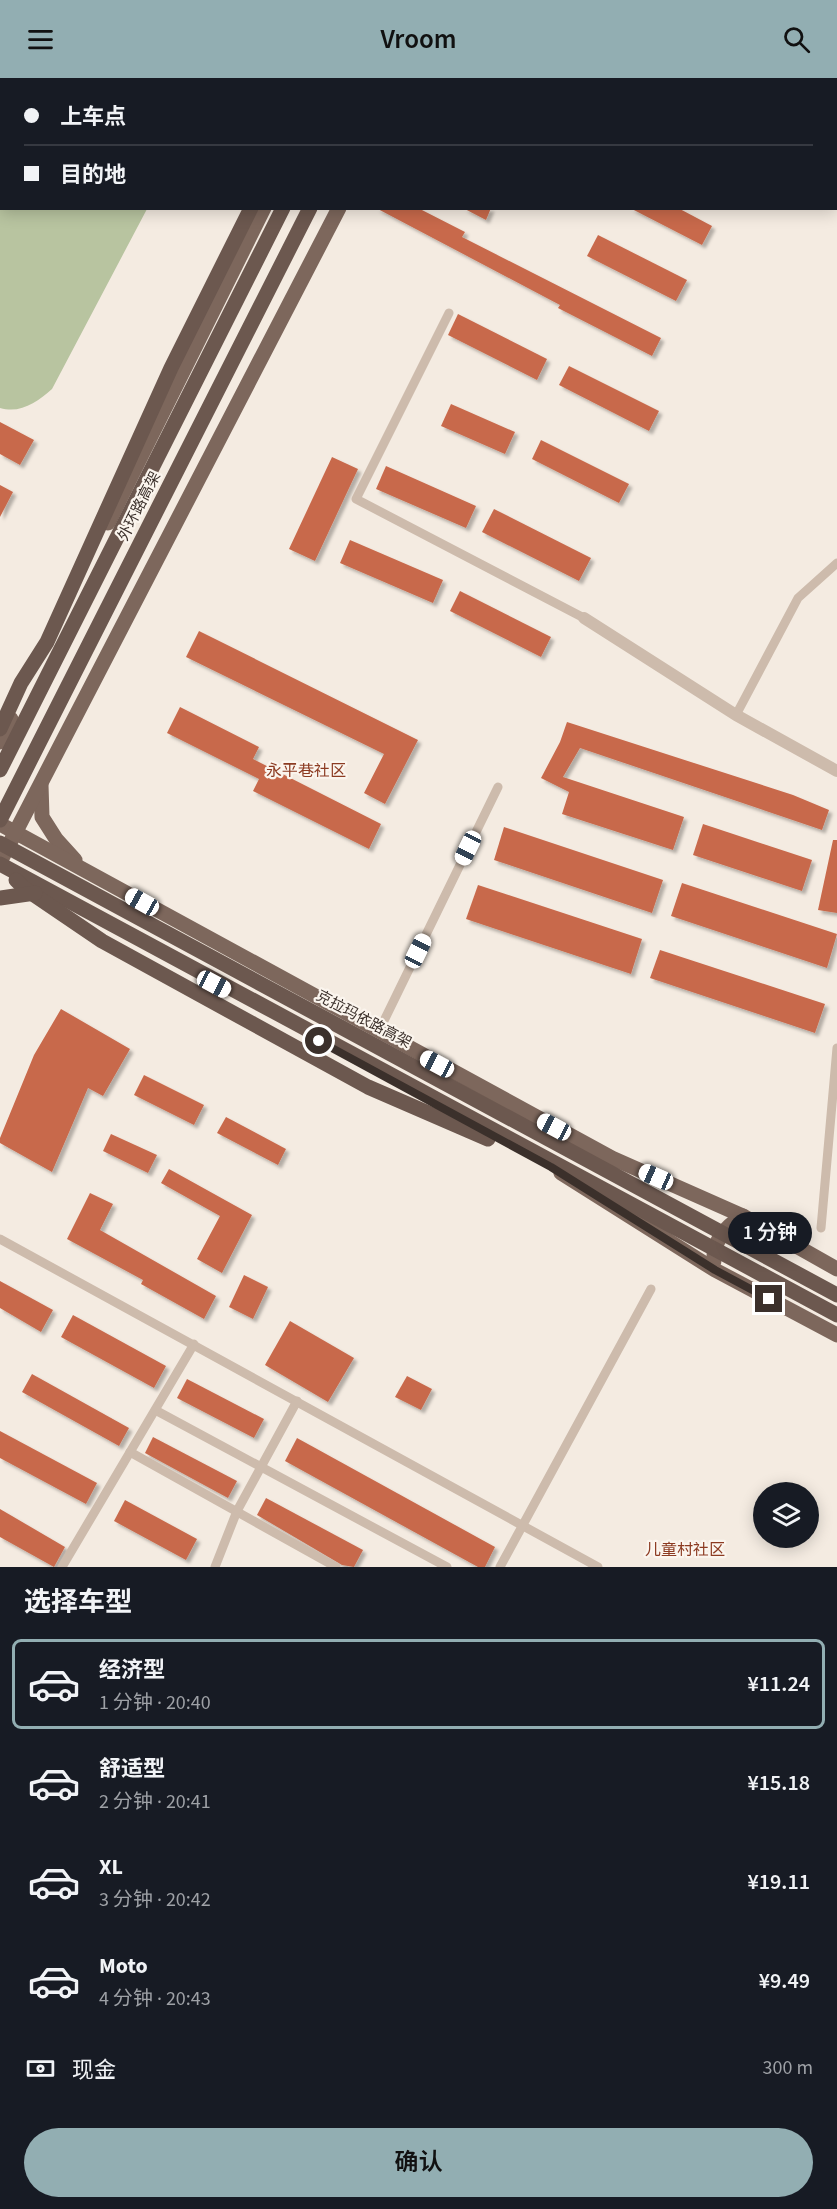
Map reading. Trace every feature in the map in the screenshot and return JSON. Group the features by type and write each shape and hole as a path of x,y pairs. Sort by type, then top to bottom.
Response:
{"highway":[{"path":"1,735 21,683 47,642 171,368 250,210"},
{"name":"外环路高架","path":"0,770 282,210"},
{"name":"外环路高架","path":"0,820 309,210"},
{"path":"0,701 21,683"},
{"name":"克拉玛依路高架","path":"0,843 837,1295"},
{"path":"0,864 837,1315"},
{"path":"0,898 13,894 46,892"}],"main road":[{"path":"1,735 263,210"},
{"path":"338,210 0,864 46,892 551,1167 715,1270 837,1335"},
{"path":"40,785 42,817 56,839 82,869"},
{"path":"0,824 378,1033 612,1158 743,1216 835,1268"},
{"path":"715,1270 714,1257 719,1238 732,1222 743,1216"}],"street":[{"path":"449,314 356,499 584,618 736,715 837,771"},
{"path":"736,715 798,598 837,563"},
{"path":"378,1033 498,786"},
{"path":"821,1228 837,1048"},
{"path":"0,1239 598,1567"},
{"path":"500,1567 651,1289"},
{"path":"805,1318 837,1341"},
{"path":"62,1567 194,1344"},
{"path":"215,1567 237,1511 297,1401"},
{"path":"156,1411 447,1567"},
{"path":"130,1452 336,1567"}],"green space":[{"path":"0,210 146,210 52,389 28,406 15,409 0,408"}],"building":[{"path":"380,210 422,210 465,232 462,237 661,338 652,356 558,308 560,305"},
{"path":"467,210 490,210 486,220"},
{"path":"634,210 682,210 712,226 702,245"},
{"path":"598,235 687,280 676,301 587,256"},
{"path":"458,314 547,359 537,380 448,335"},
{"path":"569,366 659,411 649,431 559,385"},
{"path":"451,404 515,432 505,454 441,426"},
{"path":"0,422 34,440 20,465 0,454"},
{"path":"541,440 629,484 619,503 532,459"},
{"path":"332,457 358,469 315,561 289,549"},
{"path":"386,466 476,506 466,528 376,489"},
{"path":"0,485 13,492 0,517"},
{"path":"494,509 591,558 579,581 482,532"},
{"path":"350,540 443,580 433,603 340,563"},
{"path":"460,591 551,637 541,657 450,611"},
{"path":"199,631 418,740 385,804 364,793 384,754 186,657"},
{"path":"180,707 259,747 253,759 381,824 369,849 253,791 259,779 167,733"},
{"path":"567,722 793,795 829,810 822,830 580,748 563,777 684,817 673,850 562,814 569,792 541,778 560,742"},
{"path":"703,824 812,860 802,891 693,855"},
{"path":"504,827 663,880 652,913 494,860"},
{"path":"833,840 837,840 837,913 818,910"},
{"path":"682,883 837,934 827,968 671,916"},
{"path":"478,885 642,939 631,974 466,919"},
{"path":"660,950 825,1004 815,1033 650,978"},
{"path":"61,1009 130,1049 103,1096 88,1088 52,1172 0,1143 0,1138 34,1055"},
{"path":"144,1075 204,1105 194,1125 134,1095"},
{"path":"226,1117 286,1149 278,1165 217,1133"},
{"path":"111,1134 157,1155 148,1173 103,1151"},
{"path":"169,1169 252,1215 222,1273 197,1259 220,1216 161,1183"},
{"path":"90,1193 113,1204 100,1230 216,1296 204,1319 141,1284 143,1280 67,1239"},
{"path":"244,1275 268,1287 253,1319 229,1307"},
{"path":"0,1281 53,1310 41,1332 0,1308"},
{"path":"73,1315 166,1366 154,1388 61,1337"},
{"path":"290,1321 354,1358 328,1402 265,1365"},
{"path":"32,1374 129,1428 119,1446 22,1392"},
{"path":"407,1376 432,1389 421,1410 395,1397"},
{"path":"187,1379 264,1419 254,1438 177,1398"},
{"path":"0,1431 97,1483 86,1504 0,1458"},
{"path":"153,1437 237,1481 228,1498 145,1453"},
{"path":"297,1438 495,1547 485,1567 478,1567 285,1461"},
{"path":"266,1498 363,1550 354,1567 342,1565 257,1515"},
{"path":"125,1500 197,1539 186,1560 114,1521"},
{"path":"0,1509 65,1547 54,1567 0,1537"}],"district":[{"name":"永平巷社区","path":"306,770"},
{"name":"儿童村社区","path":"685,1549"}],"route":[{"path":"319,1041 551,1167 715,1270 769,1299"}]}
